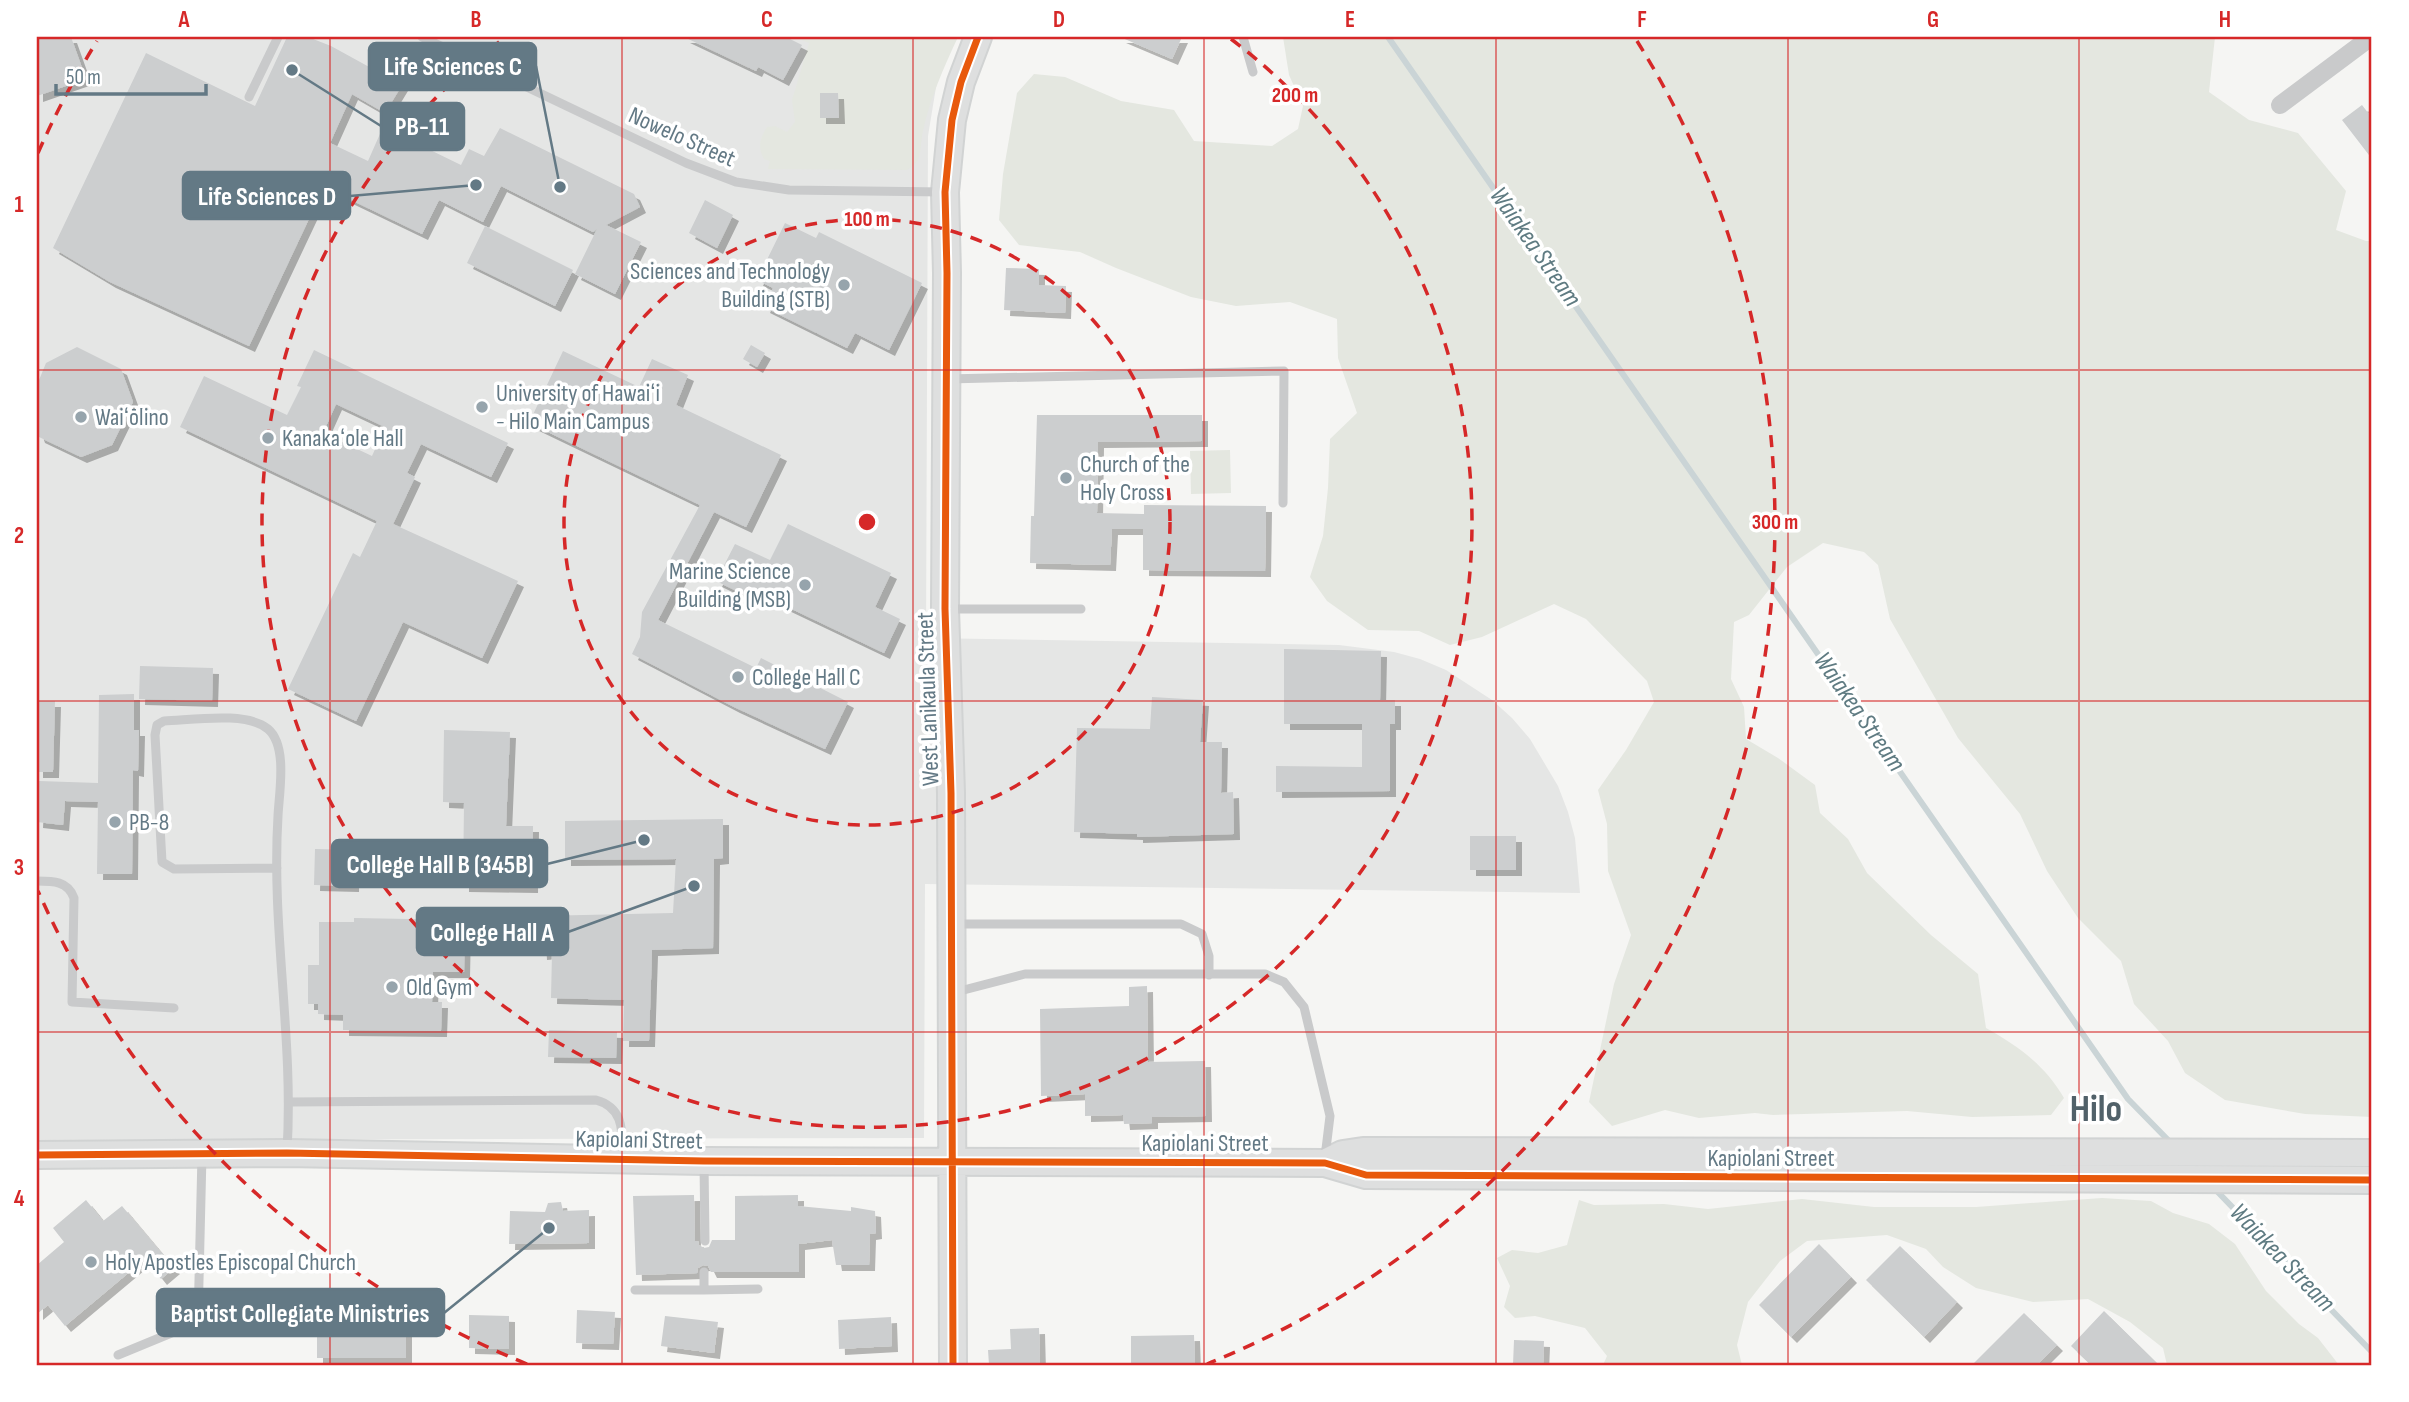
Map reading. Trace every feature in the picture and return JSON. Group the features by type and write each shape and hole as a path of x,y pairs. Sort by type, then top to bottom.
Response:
{"street":[{"name":"West Lanikaula Street","path":"953,1365 951,793 945,609 945,192 952,120 961,82 978,37"},
{"path":"2280,105 2371,37"},
{"name":"Kapiolani Street","path":"1325,1163 1343,1154 1363,1151 2372,1153"},
{"name":"Kapiolani Street","path":"37,1155 287,1153 704,1161 1325,1163 1366,1175 2372,1180"}],"lane":[{"path":"249,97 278,37"},
{"name":"Nowelo Street","path":"422,37 686,163 736,182 789,190 945,192"},
{"path":"1244,37 1253,72"},
{"path":"946,379 1284,370 1283,503"},
{"path":"945,609 1081,609"},
{"path":"277,868 174,869 162,862 155,736 157,725 164,721 252,720 269,730 277,743 281,764 277,868 290,1102 287,1153"},
{"path":"37,881 64,884 69,887 74,898 72,1002 174,1008"},
{"path":"951,924 1181,924 1202,934 1209,956 1209,975"},
{"path":"951,993 1025,974 1265,974 1284,982 1304,1007 1330,1116 1325,1163"},
{"path":"290,1102 596,1100 610,1106 620,1119 623,1158"},
{"path":"118,1355 198,1322 202,1153"},
{"path":"704,1161 705,1241"},
{"path":"704,1272 704,1290"},
{"path":"635,1290 758,1289"}],"shaded area":[{"name":"University of Hawaiʻi - Hilo Main Campus","path":"37,37 952,37 938,75 928,136 926,638 1339,645 1394,652 1420,659 1446,670 1492,700 1530,739 1558,786 1568,812 1575,838 1580,893 925,884 924,1138 37,1140"},
{"path":"794,37 888,37 892,40 897,37 958,37 933,95 920,154 912,166 907,170 768,169 770,161 764,159 760,146 767,127 775,126 787,132 795,122 792,100 809,43"},
{"path":"1283,37 2215,37 2209,92 2249,120 2298,133 2346,191 2336,230 2372,241 2372,1117 2305,1114 2225,1100 2185,1073 2168,1041 2134,1004 2121,961 2078,918 2047,871 2020,814 1958,738 1890,619 1878,565 1864,552 1823,543 1787,567 1749,615 1734,622 1731,679 1744,707 1746,739 1815,785 1820,813 1848,839 1867,873 1931,935 1978,974 1986,1028 2030,1057 2057,1086 2064,1098 2051,1115 1972,1117 1907,1111 1773,1115 1755,1113 1699,1118 1665,1110 1612,1126 1589,1102 1614,984 1631,935 1608,871 1607,824 1598,790 1626,750 1654,702 1647,681 1586,619 1554,604 1482,637 1450,645 1419,631 1368,630 1327,601 1310,577 1323,536 1330,439 1357,413 1338,358 1337,319 1290,302 1236,306 1191,297 1080,252 1019,245 999,220 1003,174 1017,93 1034,74 1065,77 1121,101 1174,110 1194,141 1272,146 1298,129 1303,106 1289,75"},
{"path":"1230,450 1231,493 1191,494 1190,451"},
{"path":"2102,1198 2151,1201 2173,1213 2209,1224 2235,1244 2266,1291 2299,1324 2318,1338 2339,1365 2167,1365 2163,1348 2130,1322 2088,1299 2033,1302 1976,1288 1943,1267 1926,1249 1887,1235 1807,1241 1780,1261 1748,1302 1737,1345 1742,1365 1603,1365 1607,1356 1585,1328 1535,1316 1515,1318 1504,1307 1510,1286 1497,1258 1512,1250 1538,1253 1567,1245 1579,1200 1594,1205 1664,1204 1708,1209 1802,1199 1874,1207 1976,1207"}],"building":[{"path":"37,37 71,37 86,79 37,96"},
{"path":"287,37 308,37 331,46 402,85 385,113 352,94 330,143 368,161 383,127 461,165 469,149 484,156 500,128 634,194 640,207 606,225 641,242 615,294 575,274 597,229 593,232 501,186 483,222 439,200 422,234 324,187 249,346 110,282 53,248 146,53 255,106"},
{"path":"684,37 786,37 802,45 783,80 758,67 756,71"},
{"path":"1120,37 1182,37 1172,59"},
{"path":"820,93 838,93 839,118 820,118"},
{"path":"2362,105 2372,118 2372,159 2342,120"},
{"path":"705,200 733,215 717,248 689,233"},
{"name":"Sciences and Technology Building (STB)","path":"785,223 816,238 819,232 922,283 889,350 855,333 847,348 764,307 773,288 757,280"},
{"path":"485,226 573,270 555,306 467,263"},
{"path":"1006,268 1039,269 1039,285 1066,286 1065,313 1004,310"},
{"path":"751,345 765,353 757,367 743,359"},
{"name":"Waiʻōlino","path":"77,347 121,369 133,402 112,445 81,457 39,437 37,431 37,385 46,363"},
{"path":"314,350 508,443 491,477 421,444 407,473 415,477 393,524 518,581 482,658 403,622 356,721 288,689 353,553 360,557 377,521 180,427 204,376 287,415 301,387 297,386","holes":["336,404 385,427 372,456 323,433"]},
{"path":"563,351 639,387 652,359 688,375 676,405 781,455 746,527 714,512 658,620 756,668 761,658 848,702 825,749 734,707 632,654 640,637 642,612 700,505 529,423"},
{"path":"1037,415 1202,415 1202,441 1098,442 1097,513 1144,514 1144,505 1266,506 1265,571 1143,570 1143,529 1112,529 1110,565 1030,563"},
{"name":"Marine Science Building (MSB)","path":"788,524 891,573 875,607 900,619 884,653 750,589 747,596 716,581 735,544 770,560"},
{"path":"1284,649 1381,651 1380,700 1395,700 1395,724 1390,724 1390,791 1276,792 1276,766 1362,767 1362,724 1284,724"},
{"path":"140,666 213,668 212,701 139,699"},
{"name":"PB-8","path":"134,694 134,730 139,730 138,771 133,770 132,874 97,874 98,802 65,801 63,825 37,822 39,781 98,783 99,695"},
{"path":"1152,697 1203,700 1200,742 1222,742 1221,793 1233,792 1234,834 1137,837 1137,834 1074,832 1077,728 1150,729"},
{"path":"37,701 55,701 53,772 37,772"},
{"path":"444,730 510,732 506,826 533,826 532,887 463,886 464,803 443,802"},
{"path":"723,819 723,858 714,859 713,948 652,950 649,1041 623,1041 624,1000 551,998 552,953 541,954 539,916 673,913 676,859 565,860 565,821"},
{"path":"1470,836 1516,836 1516,870 1470,870"},
{"path":"315,849 354,850 353,886 314,885"},
{"name":"Old Gym","path":"354,918 465,920 464,972 433,972 432,1002 442,1002 441,1031 343,1030 343,1015 318,1014 318,1004 308,1004 308,965 319,965 319,922 354,922"},
{"path":"1147,986 1148,1062 1205,1061 1206,1116 1152,1117 1152,1123 1124,1124 1123,1115 1085,1116 1085,1094 1041,1096 1040,1009 1129,1006 1129,987"},
{"path":"549,1030 617,1032 616,1058 548,1057"},
{"path":"694,1195 695,1241 704,1248 709,1247 712,1240 735,1240 735,1196 798,1195 798,1206 851,1211 851,1207 875,1211 876,1233 870,1234 869,1265 836,1265 832,1240 799,1244 799,1272 711,1272 708,1266 703,1265 698,1268 697,1273 636,1275 633,1196"},
{"name":"Holy Apostles Episcopal Church","path":"86,1200 103,1221 122,1206 174,1268 161,1279 145,1259 65,1326 48,1305 37,1314 37,1265 64,1242 53,1228"},
{"path":"561,1202 563,1211 589,1210 589,1243 509,1244 510,1211 545,1212 548,1203"},
{"path":"1819,1244 1851,1277 1791,1337 1759,1305"},
{"path":"1900,1246 1957,1302 1924,1337 1866,1280"},
{"path":"317,1307 406,1307 406,1358 317,1358"},
{"path":"577,1310 615,1312 613,1344 576,1343"},
{"path":"2104,1311 2159,1365 2091,1365 2071,1346"},
{"path":"2024,1313 2057,1345 2037,1365 1972,1365"},
{"path":"469,1315 509,1316 509,1349 469,1348"},
{"path":"665,1316 718,1322 714,1353 661,1346"},
{"path":"891,1317 892,1346 839,1349 838,1320"},
{"path":"1039,1328 1040,1365 989,1365 988,1350 1011,1349 1010,1329"},
{"path":"1194,1335 1195,1365 1131,1365 1131,1336"},
{"path":"1514,1340 1544,1341 1543,1365 1513,1365"}],"waterway":[{"name":"Waiakea Stream","path":"1388,37 2128,1099 2171,1143"},
{"name":"Waiakea Stream","path":"2212,1186 2372,1352"}],"cycle path":[{"path":"953,1365 951,793 945,609 945,192 952,120 961,82 978,37"},
{"path":"37,1155 287,1153 704,1161 1325,1163 1366,1175 2372,1180"}],"place":[{"name":"PB-11","path":"292,70"},
{"name":"Life Sciences D","path":"476,185"},
{"name":"Life Sciences C","path":"560,187"},
{"name":"Sciences and Technology Building (STB)","path":"844,285"},
{"name":"University of Hawaiʻi - Hilo Main Campus","path":"482,407"},
{"name":"Waiʻōlino","path":"81,417"},
{"name":"Kanakaʻole Hall","path":"268,438"},
{"name":"Church of the Holy Cross","path":"1066,478"},
{"name":"Marine Science Building (MSB)","path":"805,585"},
{"name":"College Hall C","path":"738,677"},
{"name":"PB-8","path":"115,822"},
{"name":"College Hall B (345B)","path":"644,840"},
{"name":"College Hall A","path":"694,886"},
{"name":"Old Gym","path":"392,987"},
{"name":"Baptist Collegiate Ministries","path":"549,1228"},
{"name":"Holy Apostles Episcopal Church","path":"91,1262"}],"district":[{"name":"Hilo","path":"2096,1109"}]}
